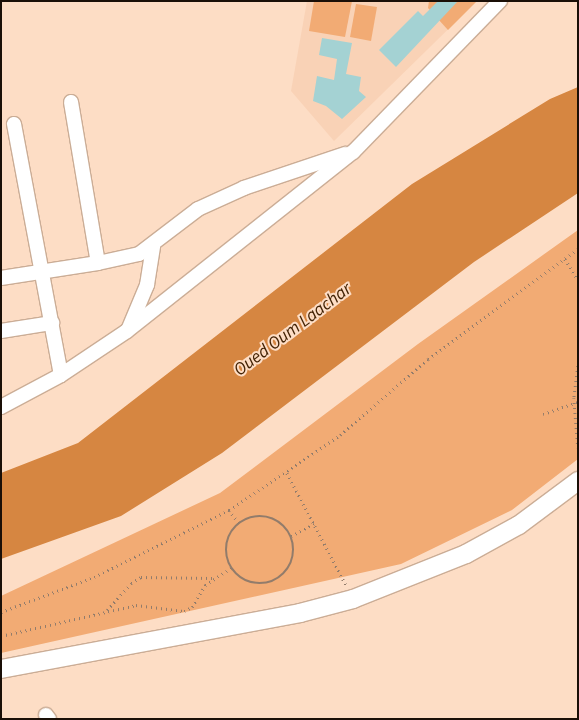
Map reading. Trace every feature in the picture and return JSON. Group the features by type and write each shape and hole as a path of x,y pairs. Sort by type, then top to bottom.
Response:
{"main road":[{"path":"1,669 300,613 353,599 466,554 520,525 578,481"}],"street":[{"path":"1,407 61,375 127,332 353,152 500,1"},
{"path":"71,102 98,263"},
{"path":"14,124 61,375"},
{"path":"1,278 98,263 139,254 153,246 198,209 244,188 353,152"},
{"path":"127,332 147,285 153,246"},
{"path":"1,331 52,323"}],"path":[{"path":"1,612 94,577 229,510 287,473 340,435 428,359 578,249"},
{"path":"564,259 578,280"},
{"path":"578,366 576,403 578,448"},
{"path":"544,414 576,403"},
{"path":"287,473 353,599"},
{"path":"229,510 240,523"},
{"path":"264,516 280,523 291,536 293,559 280,578 258,584 248,581 232,568 226,547 240,523 264,516"},
{"path":"291,536 314,524"},
{"path":"1,636 106,611 146,604 184,611 192,607 213,578 232,568"},
{"path":"106,611 131,582 141,577 213,578"}],"shaded area":[{"path":"307,1 477,1 334,141 291,91"},
{"path":"314,1 352,1 345,37 309,31"},
{"path":"429,1 477,1 448,30 428,8"},
{"path":"356,4 377,7 371,41 350,37"},
{"path":"578,230 578,459 512,510 401,564 1,653 1,596 220,493 418,344"}],"water":[{"name":"Oued Oum Laachar","path":"578,87 578,193 474,262 222,453 121,516 1,559 1,473 78,443 412,184 550,99"}],"building":[{"path":"438,1 458,1 396,67 379,50 418,11 423,16"},
{"path":"322,38 352,43 346,74 361,77 359,91 366,97 342,119 326,106 313,101 317,76 334,80 337,59 319,55"}]}
